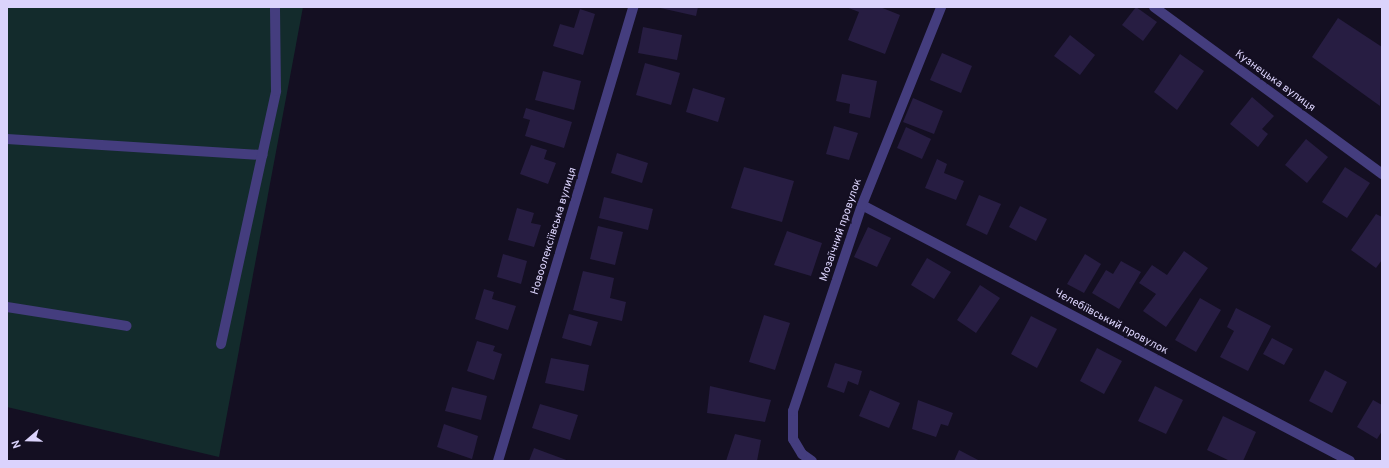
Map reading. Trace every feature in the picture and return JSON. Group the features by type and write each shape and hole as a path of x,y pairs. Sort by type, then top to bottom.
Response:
{"street":[{"path":"221,344 276,91 275,7"},
{"name":"Новоолексіївська вулиця","path":"498,461 633,7"},
{"name":"Мозаїчний провулок","path":"812,461 802,454 793,439 793,411 862,205 941,7"},
{"name":"Кузнецька вулиця","path":"1154,7 1382,174"},
{"path":"7,139 263,155"},
{"name":"Челебіївський провулок","path":"862,205 1350,461"},
{"path":"7,307 127,326"}],"green space":[{"path":"7,7 303,7 219,457 7,407"}],"building":[{"path":"656,7 698,7 696,16"},
{"path":"846,7 880,7 900,15 885,54 848,40 859,12"},
{"path":"1136,7 1157,22 1143,41 1122,25"},
{"path":"580,9 595,14 583,55 553,46 560,24 574,28"},
{"path":"1338,18 1382,47 1380,106 1312,57"},
{"path":"643,27 682,35 677,60 638,53"},
{"path":"1070,35 1095,55 1080,75 1054,56"},
{"path":"942,53 972,66 961,93 930,80"},
{"path":"1180,54 1204,71 1177,110 1154,92"},
{"path":"645,63 680,73 671,105 636,95"},
{"path":"543,71 581,81 574,110 535,100"},
{"path":"842,74 877,81 870,118 849,113 850,104 836,101"},
{"path":"693,88 725,98 718,122 686,112"},
{"path":"1252,97 1274,116 1262,129 1268,134 1258,147 1230,124"},
{"path":"913,98 943,111 934,134 903,122"},
{"path":"526,108 572,122 564,148 525,136 530,120 523,118"},
{"path":"834,126 858,133 849,160 826,154"},
{"path":"906,127 931,139 922,159 897,148"},
{"path":"1306,139 1328,157 1307,183 1285,165"},
{"path":"531,145 547,150 544,159 556,163 548,184 520,174"},
{"path":"617,153 648,163 642,183 611,173"},
{"path":"937,159 947,164 944,173 964,181 956,200 925,188"},
{"path":"744,167 794,181 782,222 731,208"},
{"path":"1345,167 1370,183 1347,218 1322,202"},
{"path":"979,195 1001,204 987,235 966,225"},
{"path":"604,197 653,209 648,230 599,218"},
{"path":"1020,206 1047,219 1036,241 1009,227"},
{"path":"517,208 534,213 531,223 541,225 534,247 508,240"},
{"path":"1376,214 1382,217 1382,260 1376,268 1351,250"},
{"path":"598,226 623,232 615,265 590,259"},
{"path":"868,227 891,238 877,267 854,257"},
{"path":"787,231 822,243 811,276 774,265"},
{"path":"1184,251 1208,268 1166,327 1143,311 1156,294 1139,283 1152,265 1167,275"},
{"path":"503,254 527,261 521,284 497,277"},
{"path":"1085,254 1101,264 1084,293 1067,284"},
{"path":"927,258 951,272 934,299 911,285"},
{"path":"1121,261 1141,272 1119,309 1092,293 1106,270 1113,274"},
{"path":"583,271 614,278 610,298 626,302 622,321 573,310"},
{"path":"980,285 1000,298 976,333 957,320"},
{"path":"484,289 494,292 492,299 516,306 508,330 475,319"},
{"path":"1200,298 1221,310 1196,352 1175,340"},
{"path":"1236,308 1271,326 1248,371 1220,357 1234,331 1227,327"},
{"path":"569,314 598,322 591,346 562,338"},
{"path":"764,315 790,323 775,370 749,362"},
{"path":"1031,316 1057,329 1037,368 1011,354"},
{"path":"1272,338 1293,349 1284,365 1263,354"},
{"path":"477,341 495,346 493,351 502,354 494,380 467,371"},
{"path":"1097,348 1122,361 1104,394 1080,381"},
{"path":"551,358 589,365 584,391 545,383"},
{"path":"835,363 862,371 858,385 848,381 844,393 827,387"},
{"path":"1325,370 1347,382 1332,413 1309,401"},
{"path":"710,386 771,400 765,422 707,413"},
{"path":"1155,386 1183,400 1166,434 1138,421"},
{"path":"452,387 487,396 481,420 445,411"},
{"path":"870,390 900,403 889,428 859,416"},
{"path":"918,400 953,413 948,426 941,424 936,437 912,429"},
{"path":"1373,400 1382,405 1382,431 1377,439 1357,427"},
{"path":"540,404 578,415 570,440 532,428"},
{"path":"1223,416 1256,432 1243,461 1230,461 1207,450"},
{"path":"444,424 478,436 472,459 437,447"},
{"path":"735,434 761,440 757,461 726,461"},
{"path":"534,448 569,461 529,461"},
{"path":"959,450 980,461 954,461"}]}
